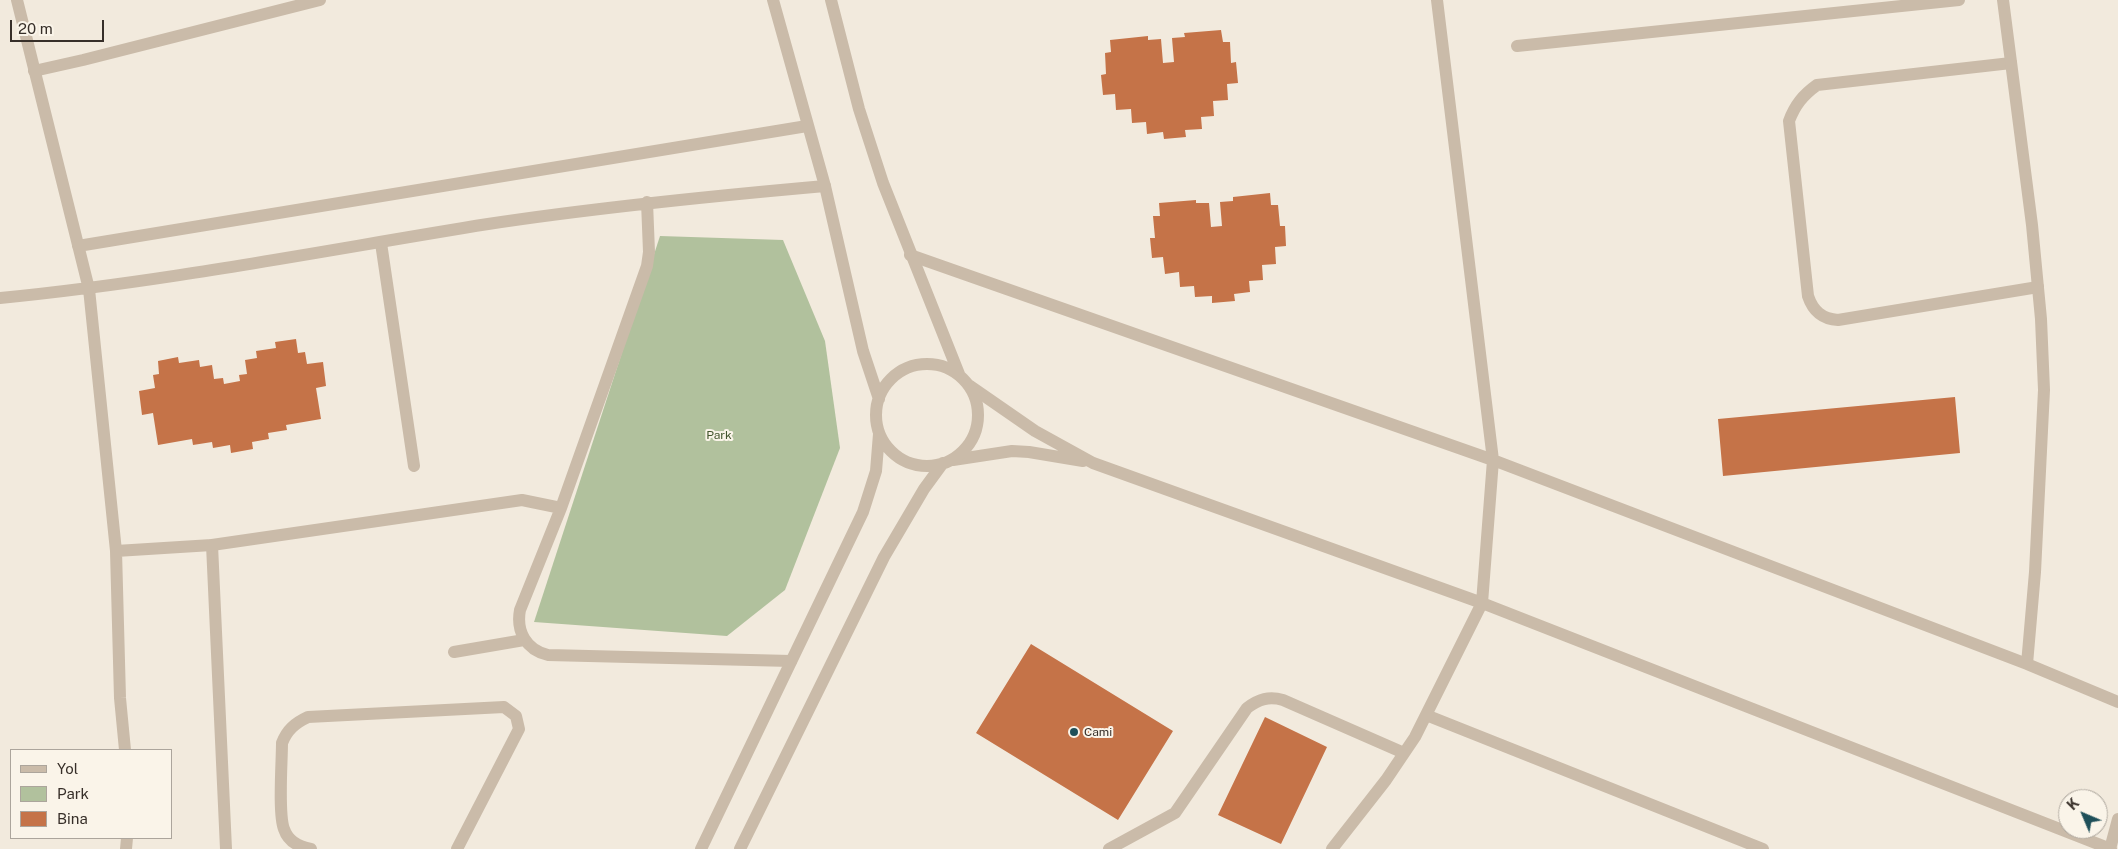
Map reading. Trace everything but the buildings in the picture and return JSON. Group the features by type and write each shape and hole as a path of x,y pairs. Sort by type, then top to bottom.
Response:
{"street":[{"path":"17,0 88,289 116,551 120,698 125,749"},
{"path":"34,71 320,0"},
{"path":"773,0 825,186 863,351 879,399"},
{"path":"830,0 865,128 883,183 910,255 959,374 970,386 1035,431 1093,463 1482,603 2110,849 2118,819"},
{"path":"1332,849 1356,821 1404,753 1426,715 1482,603 1493,460 1438,0"},
{"path":"1517,46 1959,0"},
{"path":"2003,0 2038,287 2044,390 2035,572 2027,664"},
{"path":"2011,63 1817,85 1797,103 1789,121 1808,296 1814,310 1821,316 1838,320 2038,287"},
{"path":"78,246 807,126"},
{"path":"0,298 88,289 489,224 647,202 825,186"},
{"path":"647,202 649,252 647,266 561,508 520,610 519,627 524,640 530,646 548,654 791,661"},
{"path":"381,242 414,466"},
{"path":"910,255 1493,460 2027,664 2118,702"},
{"path":"959,374 944,367 928,364 912,366 898,373 886,384 879,399 876,416 880,434 889,449 902,460 919,466 937,466 948,461 966,448 976,433 979,417 977,401 970,386"},
{"path":"701,849 863,512 876,471 880,434"},
{"path":"740,849 884,557 924,489 948,461 992,453 1021,451 1093,463"},
{"path":"116,551 212,545 522,500 561,508"},
{"path":"212,545 226,849"},
{"path":"454,652 524,640"},
{"path":"1109,849 1175,813 1247,708 1264,698 1283,700 1404,753"},
{"path":"311,849 295,844 288,838 282,822 282,744 286,734 299,721 308,717 504,707 516,716 519,730 457,849"},
{"path":"1426,715 1763,849"}],"green space":[{"name":"Park","path":"660,236 783,240 825,341 840,448 785,590 727,636 534,622"}],"place":[{"name":"Cami","path":"1074,732"}]}
